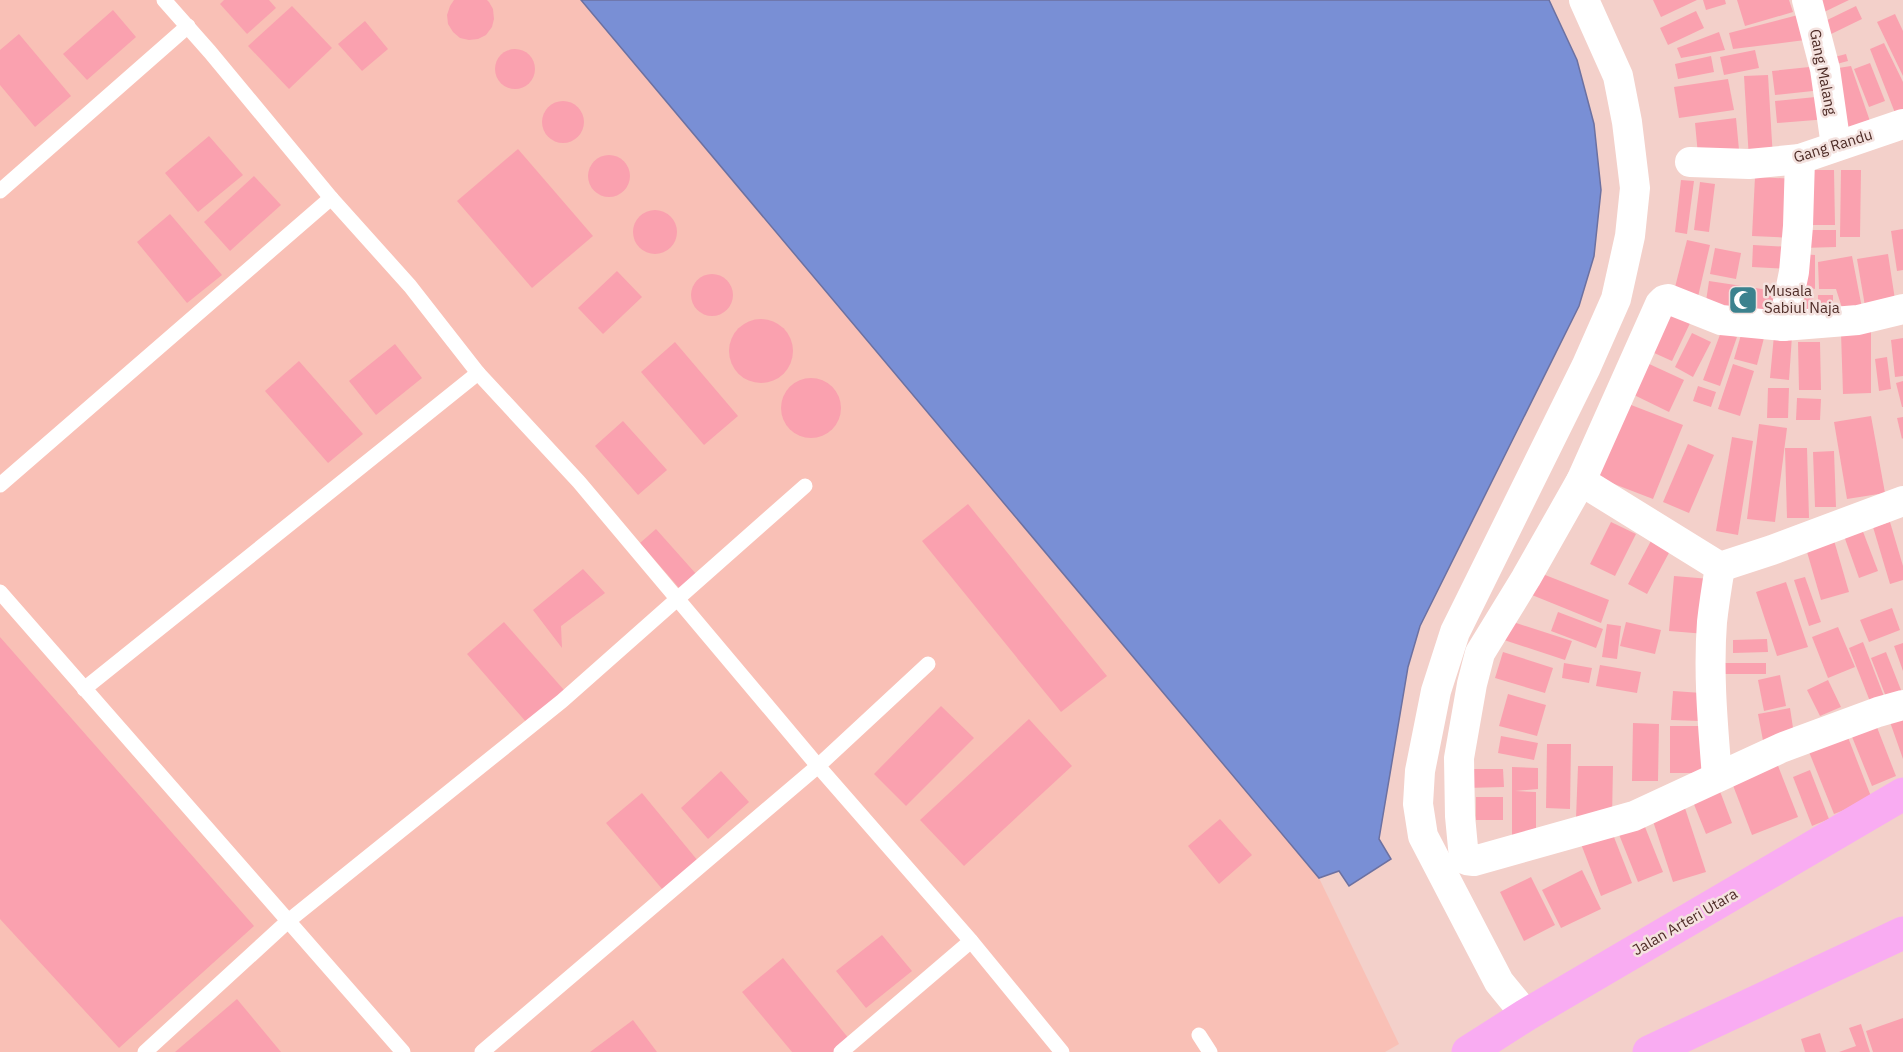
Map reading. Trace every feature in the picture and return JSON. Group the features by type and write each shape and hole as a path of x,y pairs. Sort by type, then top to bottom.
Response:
{"highway":[{"name":"Jalan Arteri Utara","path":"1468,1052 1526,1015 1903,794"},
{"path":"1649,1052 1903,933"},
{"path":"1830,966 1903,953"}],"street":[{"path":"1526,1015 1500,982 1423,836 1418,804 1420,771 1436,691 1455,632 1586,367 1616,299 1630,236 1635,188 1628,122 1618,76 1584,0"},
{"name":"Gang Malang","path":"1806,0 1825,69 1836,146"},
{"name":"Gang Randu","path":"1690,162 1749,164 1800,159 1903,124"},
{"path":"1783,326 1794,272 1800,159"},
{"path":"1903,309 1858,320 1783,326 1721,320 1668,299 1660,304 1581,481 1480,652 1459,758 1460,816 1464,858 1474,861 1634,816 1781,748 1903,705"},
{"path":"1581,481 1720,567 1903,501"},
{"path":"1717,777 1712,721 1711,655 1712,621 1720,567"}],"lane":[{"path":"164,0 331,198 410,286 478,373 579,482 1062,1052"},
{"path":"0,191 188,26"},
{"path":"0,485 331,198"},
{"path":"84,688 478,373"},
{"path":"146,1052 287,922 562,701 805,486"},
{"path":"0,592 403,1052"},
{"path":"482,1052 818,765 928,664"},
{"path":"841,1052 970,941"},
{"path":"1199,1035 1210,1052"}],"shaded area":[{"path":"0,0 581,0 1319,878 1399,1044 1385,1052 0,1052"}],"water":[{"path":"581,0 1549,0 1577,60 1594,124 1601,190 1594,256 1579,306 1420,626 1408,667 1379,839 1391,859 1349,886 1339,871 1319,878"}],"building":[{"path":"224,0 269,0 276,8 247,34 220,4"},
{"path":"454,0 487,0 489,2 493,9 494,19 486,35 469,40 460,38 453,32 448,24 447,15"},
{"path":"1653,0 1697,0 1661,17"},
{"path":"1703,0 1725,0 1726,4 1706,10"},
{"path":"1737,0 1789,0 1793,12 1745,26"},
{"path":"1819,0 1849,0 1820,14"},
{"path":"292,6 332,48 289,89 248,46"},
{"path":"1856,6 1862,19 1827,36 1821,23"},
{"path":"113,10 136,37 87,80 63,54"},
{"path":"1696,11 1704,28 1668,45 1660,28"},
{"path":"1895,14 1903,31 1903,76 1877,22"},
{"path":"1798,15 1805,40 1733,49 1729,33"},
{"path":"365,21 388,49 362,71 338,44"},
{"path":"1719,32 1725,50 1681,58 1677,48"},
{"path":"19,34 71,96 35,127 0,85 0,50"},
{"path":"1884,43 1903,82 1903,115 1897,118 1870,49"},
{"path":"515,49 523,50 529,55 534,61 534,77 529,83 523,88 515,89 507,88 501,83 496,77 495,69 496,61 501,55 507,50"},
{"path":"1755,50 1759,68 1724,75 1720,57"},
{"path":"1846,54 1848,61 1829,66 1827,59"},
{"path":"1711,56 1714,72 1678,79 1675,64"},
{"path":"1870,63 1885,101 1869,107 1854,69"},
{"path":"1819,66 1822,90 1775,95 1772,71"},
{"path":"1851,66 1872,127 1843,132 1832,69"},
{"path":"1768,75 1773,159 1749,160 1744,76"},
{"path":"1728,79 1734,110 1679,118 1674,87"},
{"path":"1826,96 1828,119 1777,123 1775,101"},
{"path":"563,101 571,102 578,107 583,114 583,130 578,137 571,142 563,143 555,142 548,137 543,130 542,122 543,114 548,107 555,102"},
{"path":"1736,118 1739,150 1698,155 1695,123"},
{"path":"209,136 243,175 198,212 165,173"},
{"path":"518,149 593,236 532,288 457,201"},
{"path":"609,155 617,156 624,161 629,168 629,184 624,191 617,196 609,197 601,196 594,191 589,184 588,176 589,168 594,161 601,156"},
{"path":"1802,170 1834,170 1835,225 1803,225"},
{"path":"1841,170 1861,170 1860,237 1840,237"},
{"path":"254,176 281,205 230,251 204,222"},
{"path":"1755,177 1796,179 1794,238 1752,236"},
{"path":"1681,180 1694,181 1687,234 1675,232"},
{"path":"1700,182 1715,184 1709,232 1694,230"},
{"path":"655,210 670,217 677,232 670,247 655,254 640,247 633,232 640,217"},
{"path":"170,214 222,275 187,303 137,242"},
{"path":"1903,229 1903,270 1897,271 1891,231"},
{"path":"1802,230 1836,230 1836,247 1802,248"},
{"path":"1687,240 1710,245 1697,301 1673,295"},
{"path":"1753,245 1792,247 1791,269 1752,267"},
{"path":"1715,248 1741,253 1736,279 1710,274"},
{"path":"1800,254 1815,255 1815,289 1798,285"},
{"path":"1888,254 1896,306 1866,312 1857,259"},
{"path":"1852,256 1862,308 1843,311 1836,289 1819,289 1818,262"},
{"path":"617,271 642,297 603,334 578,308"},
{"path":"712,274 720,275 727,280 732,287 732,303 727,310 720,315 712,316 704,315 697,310 692,303 691,295 692,287 697,280 704,275"},
{"name":"Musala Sabiul Naja","path":"1709,281 1781,292 1777,319 1705,308"},
{"path":"1797,292 1813,293 1811,318 1795,316"},
{"path":"1818,295 1833,295 1833,314 1818,314"},
{"path":"1673,307 1693,317 1672,361 1652,352"},
{"path":"761,319 779,325 787,333 793,351 787,369 779,377 761,383 743,377 735,369 729,351 735,333 743,325"},
{"path":"1743,328 1765,334 1757,365 1734,359"},
{"path":"1721,332 1737,337 1720,386 1703,380"},
{"path":"1871,332 1871,393 1843,394 1841,333"},
{"path":"1692,333 1711,342 1693,377 1675,367"},
{"path":"1774,335 1792,336 1789,380 1770,378"},
{"path":"1903,338 1903,376 1895,377 1891,340"},
{"path":"675,342 738,416 704,445 641,372"},
{"path":"1798,342 1820,342 1821,390 1799,390"},
{"path":"395,344 422,378 376,415 349,381"},
{"path":"1887,357 1891,389 1879,391 1875,359"},
{"path":"299,361 363,434 328,463 265,391"},
{"path":"1647,363 1684,380 1669,412 1632,394"},
{"path":"1733,364 1754,371 1740,416 1718,409"},
{"path":"805,378 817,378 828,383 836,391 841,408 839,420 828,433 817,438 805,438 794,433 786,425 781,414 781,402 786,391 794,383"},
{"path":"1903,381 1903,407 1902,407 1896,383"},
{"path":"1698,386 1716,392 1711,407 1693,401"},
{"path":"1768,388 1789,388 1788,418 1767,418"},
{"path":"1797,398 1821,399 1820,420 1796,420"},
{"path":"1626,403 1683,425 1653,499 1596,477"},
{"path":"1871,416 1885,493 1847,499 1834,422"},
{"path":"1903,417 1903,438 1902,439 1897,418"},
{"path":"623,421 667,470 638,495 595,446"},
{"path":"1759,424 1787,428 1775,522 1747,519"},
{"path":"1732,437 1753,441 1738,535 1716,531"},
{"path":"1688,444 1714,455 1689,513 1663,502"},
{"path":"1785,448 1807,448 1809,518 1787,518"},
{"path":"1834,451 1836,507 1815,507 1813,452"},
{"path":"968,504 1107,676 1061,712 922,541"},
{"path":"1611,522 1636,534 1615,576 1590,564"},
{"path":"1890,522 1903,566 1903,580 1890,584 1873,527"},
{"path":"656,529 697,575 681,590 640,543"},
{"path":"1862,529 1878,571 1859,578 1844,536"},
{"path":"1833,537 1849,592 1821,600 1805,545"},
{"path":"1652,539 1671,549 1647,594 1628,584"},
{"path":"583,569 605,593 561,626 562,648 533,610"},
{"path":"1540,573 1609,600 1601,623 1532,595"},
{"path":"1674,576 1710,579 1706,634 1669,631"},
{"path":"1805,577 1821,622 1809,626 1794,580"},
{"path":"1786,582 1808,647 1777,656 1756,592"},
{"path":"1892,608 1900,630 1869,642 1860,620"},
{"path":"1558,612 1603,629 1596,648 1551,631"},
{"path":"1507,620 1572,641 1565,660 1501,639"},
{"path":"504,622 564,690 527,723 467,654"},
{"path":"1626,622 1661,630 1655,654 1620,646"},
{"path":"1607,624 1621,626 1617,659 1602,657"},
{"path":"1838,627 1855,667 1828,678 1812,637"},
{"path":"0,637 254,926 119,1048 0,919"},
{"path":"1767,639 1768,652 1733,653 1733,640"},
{"path":"1863,642 1887,704 1873,709 1849,648"},
{"path":"1903,643 1903,671 1894,646"},
{"path":"1503,652 1553,668 1545,693 1495,678"},
{"path":"1886,652 1903,695 1888,702 1871,658"},
{"path":"1564,663 1592,668 1589,683 1562,678"},
{"path":"1723,663 1766,663 1766,674 1723,674"},
{"path":"1600,665 1641,672 1637,693 1596,686"},
{"path":"1780,675 1786,706 1764,711 1758,680"},
{"path":"1828,680 1841,707 1820,716 1807,690"},
{"path":"1673,691 1702,693 1700,721 1671,720"},
{"path":"1508,694 1546,705 1537,736 1499,726"},
{"path":"941,706 974,738 906,806 874,774"},
{"path":"1790,708 1795,741 1764,746 1758,714"},
{"path":"1873,717 1896,776 1872,786 1848,727"},
{"path":"1903,717 1903,759 1890,722"},
{"path":"1029,719 1072,766 964,866 920,820"},
{"path":"1633,723 1659,724 1658,781 1632,781"},
{"path":"1670,726 1706,726 1707,773 1670,773"},
{"path":"1844,727 1872,799 1834,814 1805,742"},
{"path":"1501,736 1538,743 1534,760 1498,753"},
{"path":"1547,744 1571,744 1570,809 1546,808"},
{"path":"1775,758 1798,817 1752,835 1729,775"},
{"path":"1578,766 1613,766 1612,819 1576,818"},
{"path":"1512,767 1538,768 1538,789 1515,791 1536,792 1536,837 1512,837"},
{"path":"1466,769 1503,769 1504,787 1466,788"},
{"path":"1810,770 1829,819 1812,826 1793,777"},
{"path":"721,771 749,802 708,839 681,808"},
{"path":"1718,786 1732,823 1706,834 1691,797"},
{"path":"642,793 698,861 663,890 606,823"},
{"path":"1476,797 1503,797 1503,820 1476,820"},
{"path":"1684,805 1706,872 1673,882 1651,815"},
{"path":"1220,819 1252,855 1219,884 1188,846"},
{"path":"1643,822 1663,872 1638,882 1618,832"},
{"path":"1612,832 1632,883 1601,896 1581,844"},
{"path":"1582,870 1601,909 1561,928 1542,890"},
{"path":"1531,877 1555,925 1524,941 1500,892"},
{"path":"882,935 912,971 866,1008 836,971"},
{"path":"783,958 850,1040 835,1052 792,1052 742,992"},
{"path":"237,999 281,1052 175,1052"},
{"path":"1903,1018 1903,1052 1873,1052 1866,1031"},
{"path":"633,1020 657,1052 590,1052"},
{"path":"1861,1024 1870,1052 1839,1052 1856,1046 1849,1028"},
{"path":"1820,1033 1826,1052 1805,1052 1801,1039"}],"place":[{"name":"Musala Sabiul Naja","path":"1743,300"}]}
